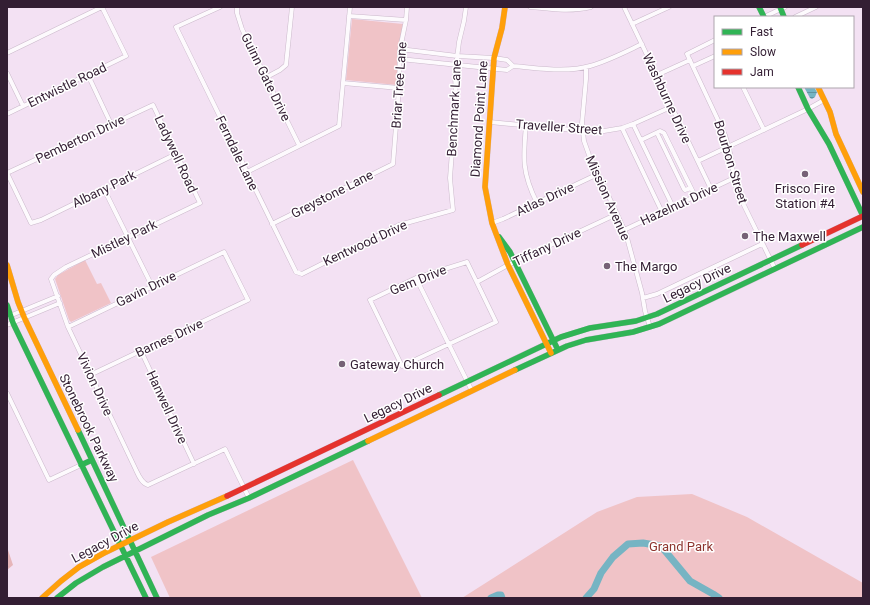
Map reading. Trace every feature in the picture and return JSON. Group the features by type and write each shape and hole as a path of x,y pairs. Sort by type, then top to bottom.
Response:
{"main road":[{"name":"Diamond Point Lane","path":"505,7 502,28 494,58 486,187 495,232 508,265 551,354"},
{"path":"759,7 764,16"},
{"path":"798,88 808,109 828,141 863,216"},
{"path":"818,88 830,112 836,134 863,192"},
{"path":"835,157 844,152"},
{"path":"845,179 855,174"},
{"name":"Legacy Drive","path":"42,598 61,581 93,558 174,519 218,501 546,344 590,328 630,322 664,311 863,216"},
{"name":"Legacy Drive","path":"57,598 89,575 135,551 558,350 586,340 628,333 650,327 863,227"},
{"name":"Diamond Point Lane","path":"495,232 510,252 558,350"},
{"name":"Stonebrook Parkway","path":"7,265 24,317 157,598"},
{"name":"Stonebrook Parkway","path":"7,305 9,316 146,598"},
{"path":"347,439 351,448"},
{"path":"81,465 92,460"}],"street":[{"path":"7,53 102,7"},
{"name":"Entwistle Road","path":"7,114 126,56 102,7"},
{"name":"Ferndale Lane","path":"220,7 176,27 296,272 302,274"},
{"name":"Guinn Gate Drive","path":"237,7 237,13 242,29 299,145"},
{"path":"265,78 286,65 292,7"},
{"path":"246,172 339,126 350,7"},
{"name":"Briar Tree Lane","path":"393,164 399,88 400,49 407,7"},
{"name":"Benchmark Lane","path":"453,210 450,178 456,105 455,75 459,38 466,7"},
{"path":"530,7 569,10 591,7"},
{"name":"Washburne Drive","path":"624,7 711,189"},
{"path":"632,24 669,7"},
{"path":"797,16 816,7"},
{"path":"766,16 782,8"},
{"path":"349,16 406,20"},
{"name":"Bourbon Street","path":"714,40 687,54 723,129 738,193 775,269"},
{"path":"400,59 507,70 513,66 573,69 603,62 642,44"},
{"path":"400,49 457,56 494,58 507,60 513,66"},
{"path":"693,66 714,56"},
{"path":"657,75 690,60"},
{"name":"Mission Avenue","path":"586,67 582,120 584,141 624,230 650,327"},
{"path":"7,73 23,106"},
{"path":"88,75 111,124"},
{"path":"343,83 399,88"},
{"path":"743,88 764,130"},
{"path":"698,161 824,100"},
{"name":"Pemberton Drive","path":"7,173 153,105"},
{"name":"Ladywell Road","path":"153,105 200,204"},
{"name":"Traveller Street","path":"490,122 582,131 604,131 622,128 633,124 671,106"},
{"path":"633,124 673,207"},
{"path":"526,126 524,152 525,170 528,182 537,203"},
{"path":"622,128 662,212"},
{"path":"641,140 660,131 664,133 695,196"},
{"path":"657,133 684,189 691,188"},
{"name":"Albany Park","path":"7,173 31,223 41,220 176,154"},
{"name":"Greystone Lane","path":"272,224 393,164"},
{"name":"Atlas Drive","path":"492,223 500,221 598,174"},
{"name":"Hazelnut Drive","path":"624,230 734,178"},
{"path":"104,189 152,286"},
{"name":"Mistley Park","path":"51,278 66,267 200,204"},
{"name":"Kentwood Drive","path":"302,274 399,225 453,210"},
{"name":"Tiffany Drive","path":"477,282 508,265 617,214"},
{"path":"643,298 657,294 762,244"},
{"name":"Gavin Drive","path":"68,327 224,252 248,300"},
{"name":"Gem Drive","path":"448,344 402,366 370,300 416,278 466,262 477,282"},
{"name":"Vivion Drive","path":"51,278 68,327 134,468 142,481 148,485 194,464"},
{"path":"416,278 472,391"},
{"path":"448,344 496,322 477,282"},
{"path":"9,316 58,296"},
{"name":"Barnes Drive","path":"90,376 248,300"},
{"path":"7,325 60,303"},
{"name":"Hanwell Drive","path":"140,351 194,464"},
{"path":"7,393 49,480 81,465"},
{"path":"194,464 225,449 249,498"}],"green space":[{"path":"352,19 403,24 397,55 397,85 346,80"},
{"path":"85,260 97,284 101,283 111,303 71,322 55,279 58,275"},
{"path":"353,460 422,598 170,598 151,557"},
{"name":"Grand Park","path":"692,494 747,517 863,583 863,598 462,598 597,512 637,497"},
{"path":"7,547 13,565 7,570"}],"water":[{"path":"805,88 815,88 817,92 815,97 812,99"}],"waterway":[{"path":"586,598 594,589 601,573 613,557 628,544 643,543 661,546 690,581 719,598"},
{"path":"491,598 498,595 501,595 502,598"}],"traffic: fast":[{"path":"759,7 764,16"},
{"path":"780,7 784,16"},
{"path":"798,88 808,109 829,144 863,216"},
{"path":"515,370 567,346 586,340 633,332 659,324 863,227"},
{"path":"499,237 510,252 558,350"},
{"path":"439,395 561,337 590,328 636,321 657,314 802,245"},
{"path":"7,305 13,323 146,598"},
{"path":"78,430 157,598"},
{"path":"57,598 76,583 103,567 208,515 249,498 368,441"},
{"path":"81,465 92,460"}],"traffic: slow":[{"path":"505,7 502,28 494,58 485,187 492,223 508,265 551,353"},
{"path":"818,88 830,112 836,134 863,192"},
{"path":"7,265 24,317 78,430"},
{"path":"368,441 515,370"},
{"path":"42,598 79,567 104,553 168,522 227,496"}],"traffic: jam":[{"path":"802,245 863,216"},
{"path":"227,496 439,395"}],"place":[{"name":"Frisco Fire Station #4","path":"805,174"},
{"name":"The Maxwell","path":"745,236"},
{"name":"The Margo","path":"607,266"},
{"name":"Gateway Church","path":"342,364"}]}
